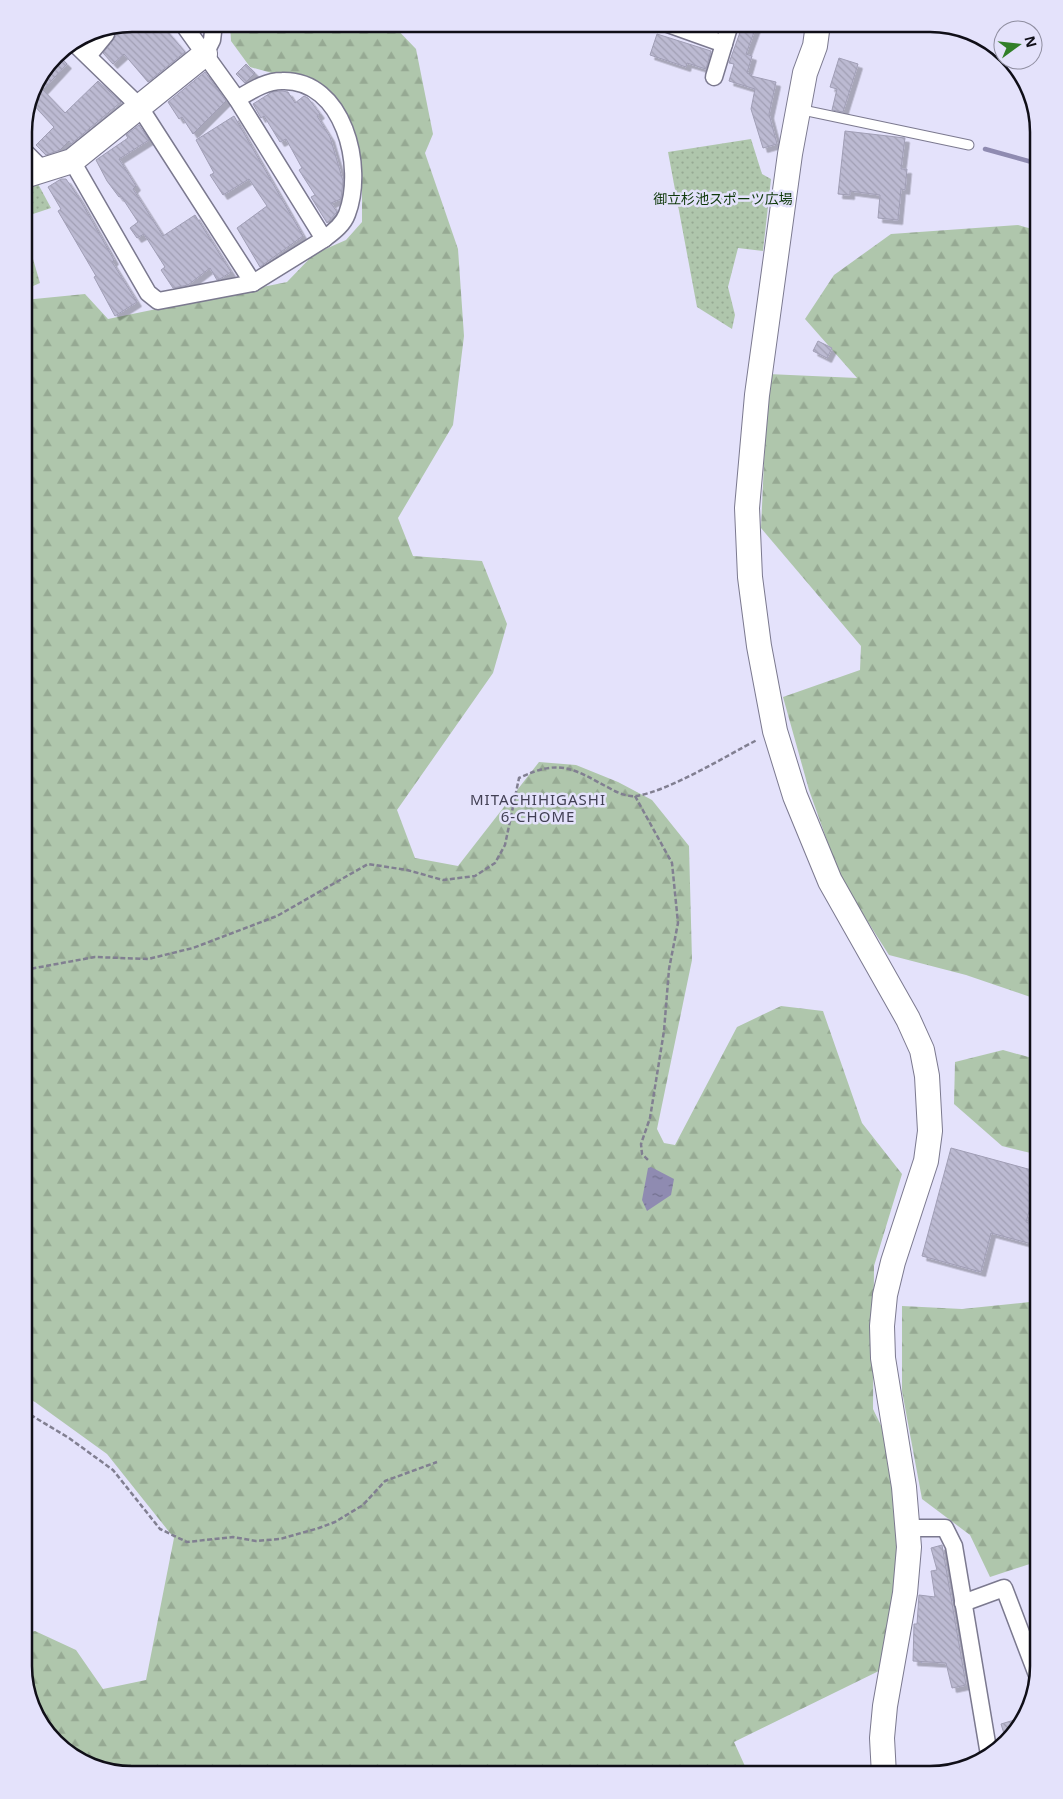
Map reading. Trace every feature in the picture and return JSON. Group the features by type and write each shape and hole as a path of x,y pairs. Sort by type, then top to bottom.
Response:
{"street":[{"path":"190,33 237,99 324,239"},
{"path":"34,173 72,162 205,54 212,40 213,33"},
{"path":"695,33 724,44"},
{"path":"714,77 727,33"},
{"path":"817,33 815,46 805,73 798,109 757,394 747,508 750,577 759,646 775,731 794,796 830,882 908,1019 922,1050 927,1076 930,1131 926,1161 893,1262 885,1295 882,1326 883,1358 904,1487 908,1569 885,1706 882,1738 884,1766"},
{"path":"88,56 104,37"},
{"path":"79,48 139,106 253,283"},
{"path":"72,162 148,293 158,301 253,283 336,230 347,216 354,185 353,165 343,128 333,107 321,92 283,80 262,84 237,99"},
{"path":"907,1528 945,1528 954,1546 988,1749"},
{"path":"963,1604 1004,1588 1030,1657"}],"lane":[{"path":"798,109 969,145"}],"path":[{"path":"32,968 96,957 148,959 193,948 278,916 368,864 408,870 444,880 475,876 495,863 505,845 519,778 541,768 571,768 619,793 635,796 661,788 775,731"},
{"path":"635,796 672,863 678,923 669,969 664,1031 650,1118 641,1144 642,1154 648,1160"},
{"path":"32,1416 69,1438 113,1470 160,1529 187,1542 233,1537 256,1540 280,1539 319,1528 335,1522 363,1505 384,1481 437,1462"}],"green space":[{"path":"231,33 401,33 416,49 433,134 425,153 458,249 464,336 453,425 398,518 413,556 482,561 507,624 493,673 397,810 415,858 458,866 539,762 576,765 618,782 652,800 689,846 692,960 657,1129 664,1143 675,1145 737,1027 781,1006 823,1011 862,1123 902,1174 874,1266 873,1409 891,1446 903,1576 887,1667 734,1742 745,1766 113,1765 88,1756 66,1742 49,1722 36,1693 32,1667 32,1632 35,1631 76,1650 103,1689 146,1680 174,1538 107,1454 32,1400 33,299 85,294 108,319 287,282 314,254 346,240 362,222 362,178 354,128 329,89 250,67 231,41"},
{"name":"御立杉池スポーツ広場","path":"751,139 762,174 771,179 763,251 738,248 728,287 735,315 732,329 697,307 668,152"},
{"path":"37,182 51,208 33,214 33,183"},
{"path":"1018,225 1030,228 1030,997 966,975 889,955 841,880 809,790 783,697 860,670 861,646 761,528 768,374 857,378 805,319 834,275 891,234"},
{"path":"33,259 40,283 33,286"},
{"path":"1003,1050 1030,1058 1030,1153 1002,1146 954,1104 955,1062"},
{"path":"1030,1302 1030,1564 990,1577 970,1535 922,1499 902,1391 902,1306 962,1309"}],"water":[{"path":"651,1167 674,1179 671,1195 647,1211 642,1200 648,1168"}],"building":[{"path":"126,33 169,33 185,52 148,82 124,54 113,64 103,53 116,36 115,34"},
{"path":"740,33 754,33 746,54 752,56 747,73 752,74 751,76 776,82 769,114 777,144 763,148 751,109 755,89 729,81 734,64 729,63"},
{"path":"657,34 711,51 706,69 687,63 686,67 650,55"},
{"path":"839,58 858,64 843,112 832,110 837,89 830,87"},
{"path":"63,60 67,64 43,90 65,113 98,81 121,102 71,144 69,141 60,150 46,155 36,145 54,127 36,107 46,82"},
{"path":"246,64 255,73 245,83 236,74"},
{"path":"205,72 226,101 193,134 182,117 179,119 168,102"},
{"path":"272,92 288,92 295,103 304,96 308,98 320,114 317,116 330,137 343,181 341,199 331,203 337,212 327,223 311,197 315,195 299,170 302,168 286,139 280,142 264,116 261,118 253,104"},
{"path":"234,116 303,236 260,267 237,228 267,206 249,179 223,195 210,175 214,173 196,140"},
{"path":"139,125 149,140 119,159 136,186 133,189 163,236 195,215 231,272 220,279 217,280 210,268 188,285 173,288 161,270 165,267 144,234 137,238 130,228 138,222 121,196 119,197 107,181 96,160 128,138 126,135"},
{"path":"845,131 905,138 901,169 907,169 905,190 901,189 898,220 878,218 880,195 850,191 850,195 838,194"},
{"path":"61,179 66,179 79,198 114,260 112,262 137,302 115,316 94,277 96,276 58,211 61,209 48,187"},
{"path":"818,341 832,348 827,358 813,351"},
{"path":"951,1148 1030,1170 1030,1208 1026,1222 1030,1223 1030,1244 991,1233 981,1272 922,1256"},
{"path":"942,1545 966,1685 952,1688 946,1663 913,1661 914,1624 917,1624 919,1595 935,1597 931,1571 937,1570 931,1548"},
{"path":"1015,1720 1004,1734 1001,1724"}],"waterway":[{"path":"985,149 1030,162"}],"district":[{"name":"MITACHIHIGASHI 6-CHOME","path":"538,808"}]}
